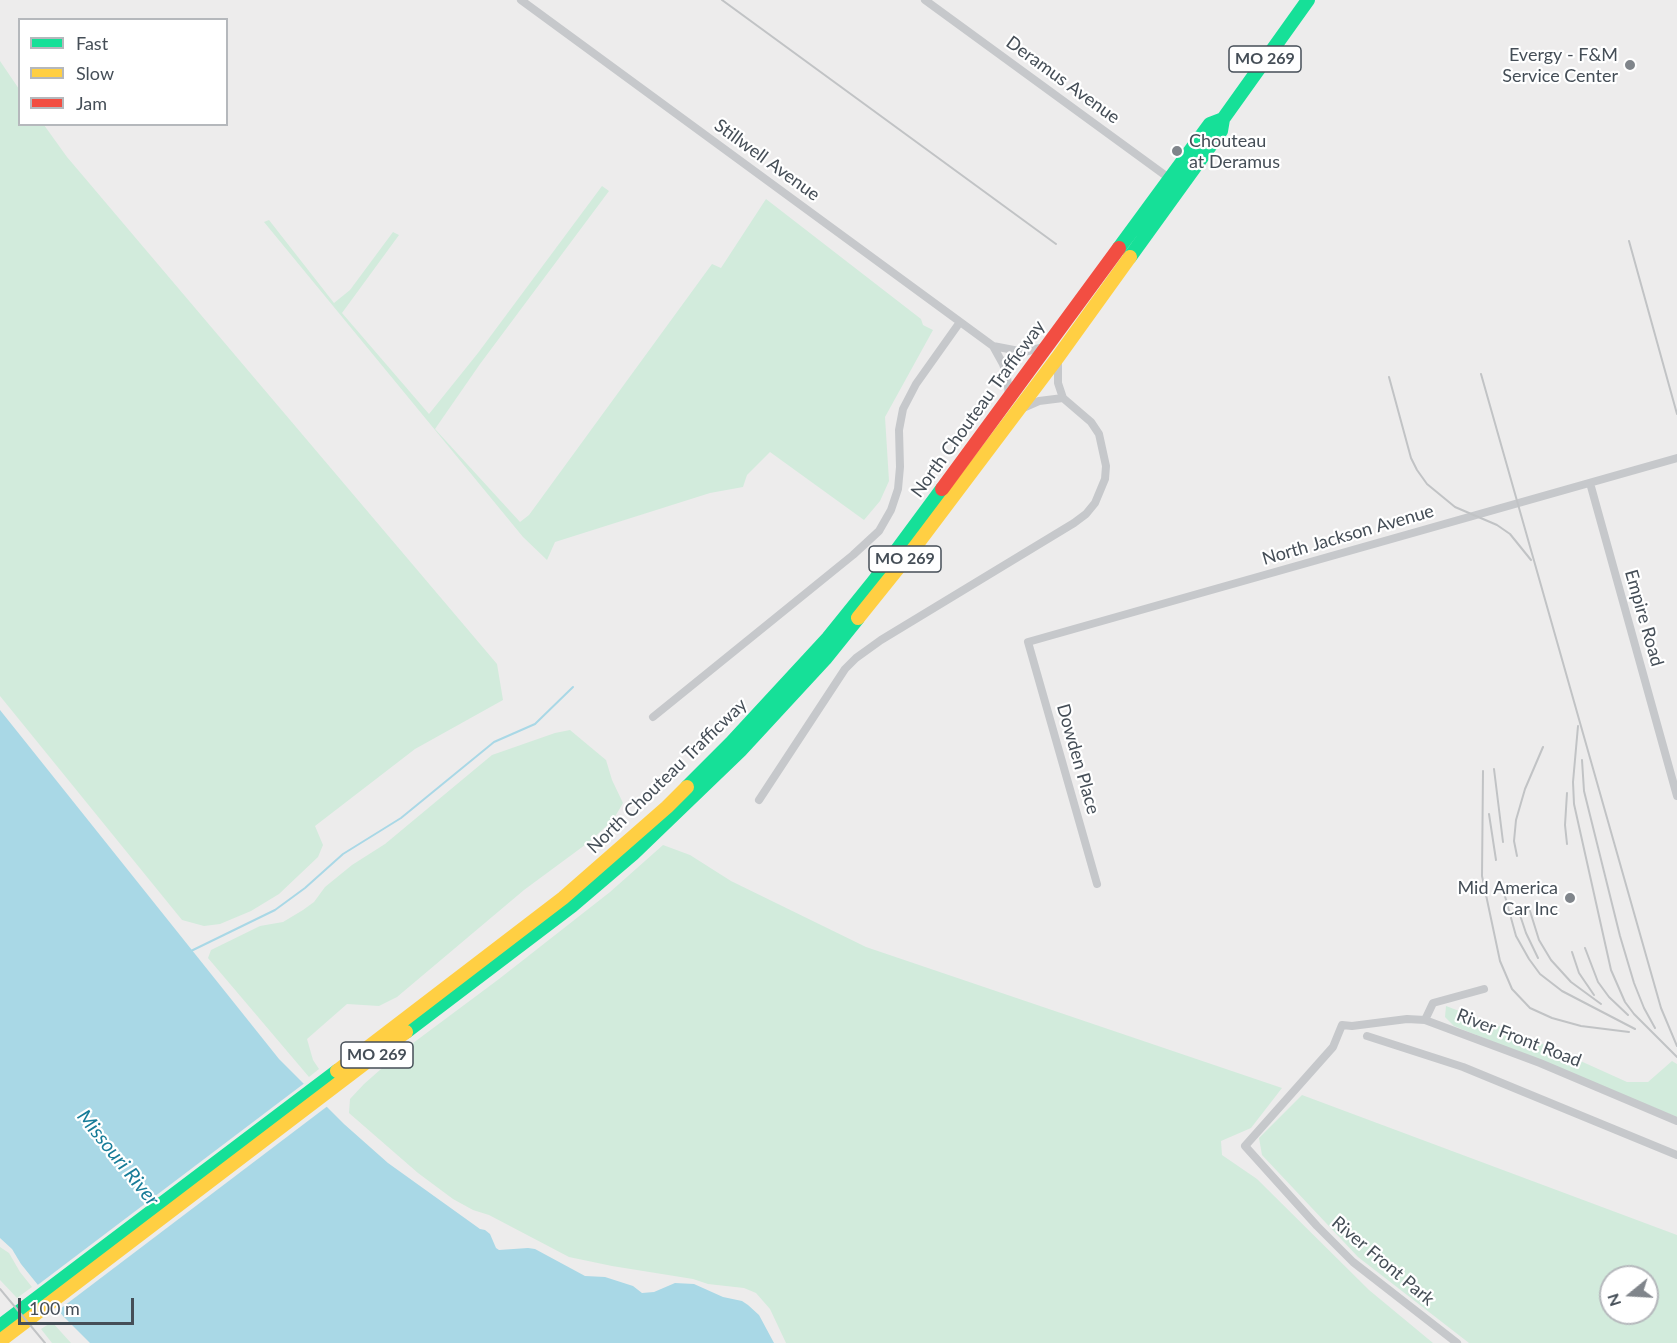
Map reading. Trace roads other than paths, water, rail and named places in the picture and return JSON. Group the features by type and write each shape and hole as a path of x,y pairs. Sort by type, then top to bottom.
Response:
{"main road":[{"name":"North Chouteau Trafficway","path":"0,1327 563,898 736,747 874,581 1044,347 1175,182 1221,131 1222,118 1308,0"},
{"name":"North Chouteau Trafficway","path":"0,1341 572,906 649,839 736,747 825,659 865,610 1058,357 1175,182"}],"street":[{"name":"Stillwell Avenue","path":"521,0 993,346 1007,376 1009,396"},
{"name":"Deramus Avenue","path":"925,0 1175,182"},
{"name":"North Chouteau Trafficway","path":"653,717 853,555 879,531 891,510 898,489 899,430 903,409 920,378 960,322"},
{"name":"Stillwell Avenue","path":"993,346 1024,352 1044,347"},
{"path":"759,800 845,669 856,658 881,640 1074,523 1095,503 1105,479 1106,466 1102,442 1091,422 1063,398 1058,383 1058,357"},
{"name":"North Chouteau Trafficway","path":"1015,413 1040,401 1063,398"},
{"name":"North Jackson Avenue","path":"1028,642 1677,458"},
{"name":"Empire Road","path":"1590,483 1677,796"},
{"name":"Dowden Place","path":"1028,642 1097,884"},
{"path":"1425,1020 1433,1003 1484,989"},
{"name":"River Front Road","path":"1245,1146 1333,1047 1342,1024 1352,1026 1407,1018 1425,1020 1540,1064 1677,1121"},
{"path":"1367,1036 1463,1067 1677,1155"},
{"name":"River Front Park","path":"1245,1146 1317,1226 1353,1262 1457,1343"},
{"path":"0,1327 12,1343"}],"water":[{"name":"Missouri River","path":"0,710 279,1059 344,1124 388,1163 480,1229 485,1230 490,1234 499,1250 535,1249 585,1276 605,1277 633,1286 642,1293 654,1292 675,1283 694,1284 748,1305 759,1315 774,1343 90,1343 63,1316 21,1264 12,1249 0,1238"}],"waterway":[{"path":"191,951 275,910 305,888 343,854 401,818 494,742 535,724 573,687"}],"railway":[{"path":"722,0 1056,244"},
{"path":"1629,241 1677,414"},
{"path":"1481,374 1661,1008 1677,1046"},
{"path":"1389,377 1411,458 1427,484 1455,507 1497,525 1510,534 1531,560"},
{"path":"1578,726 1573,782 1574,804 1611,970 1625,1002 1634,1014 1677,1057"},
{"path":"1517,856 1514,841 1516,820 1525,789 1543,747"},
{"path":"1582,760 1584,791 1620,936 1634,983 1655,1028"},
{"path":"1494,769 1503,842"},
{"path":"1483,771 1482,876 1500,961 1512,989 1530,1008 1552,1018 1581,1026 1629,1032"},
{"path":"1567,793 1565,825 1567,844"},
{"path":"1489,814 1496,860"},
{"path":"1503,889 1516,936 1540,974 1562,991 1635,1029"},
{"path":"1530,911 1539,940 1551,960 1571,982 1601,1004"},
{"path":"1519,912 1538,958"},
{"path":"1585,948 1598,982 1609,997 1628,1015"},
{"path":"1572,952 1579,973 1594,995"},
{"path":"0,1289 45,1343"}],"place":[{"name":"Evergy - F&M Service Center","path":"1630,65"},
{"name":"Chouteau at Deramus","path":"1177,151"},
{"name":"Mid America Car Inc","path":"1570,898"}]}
